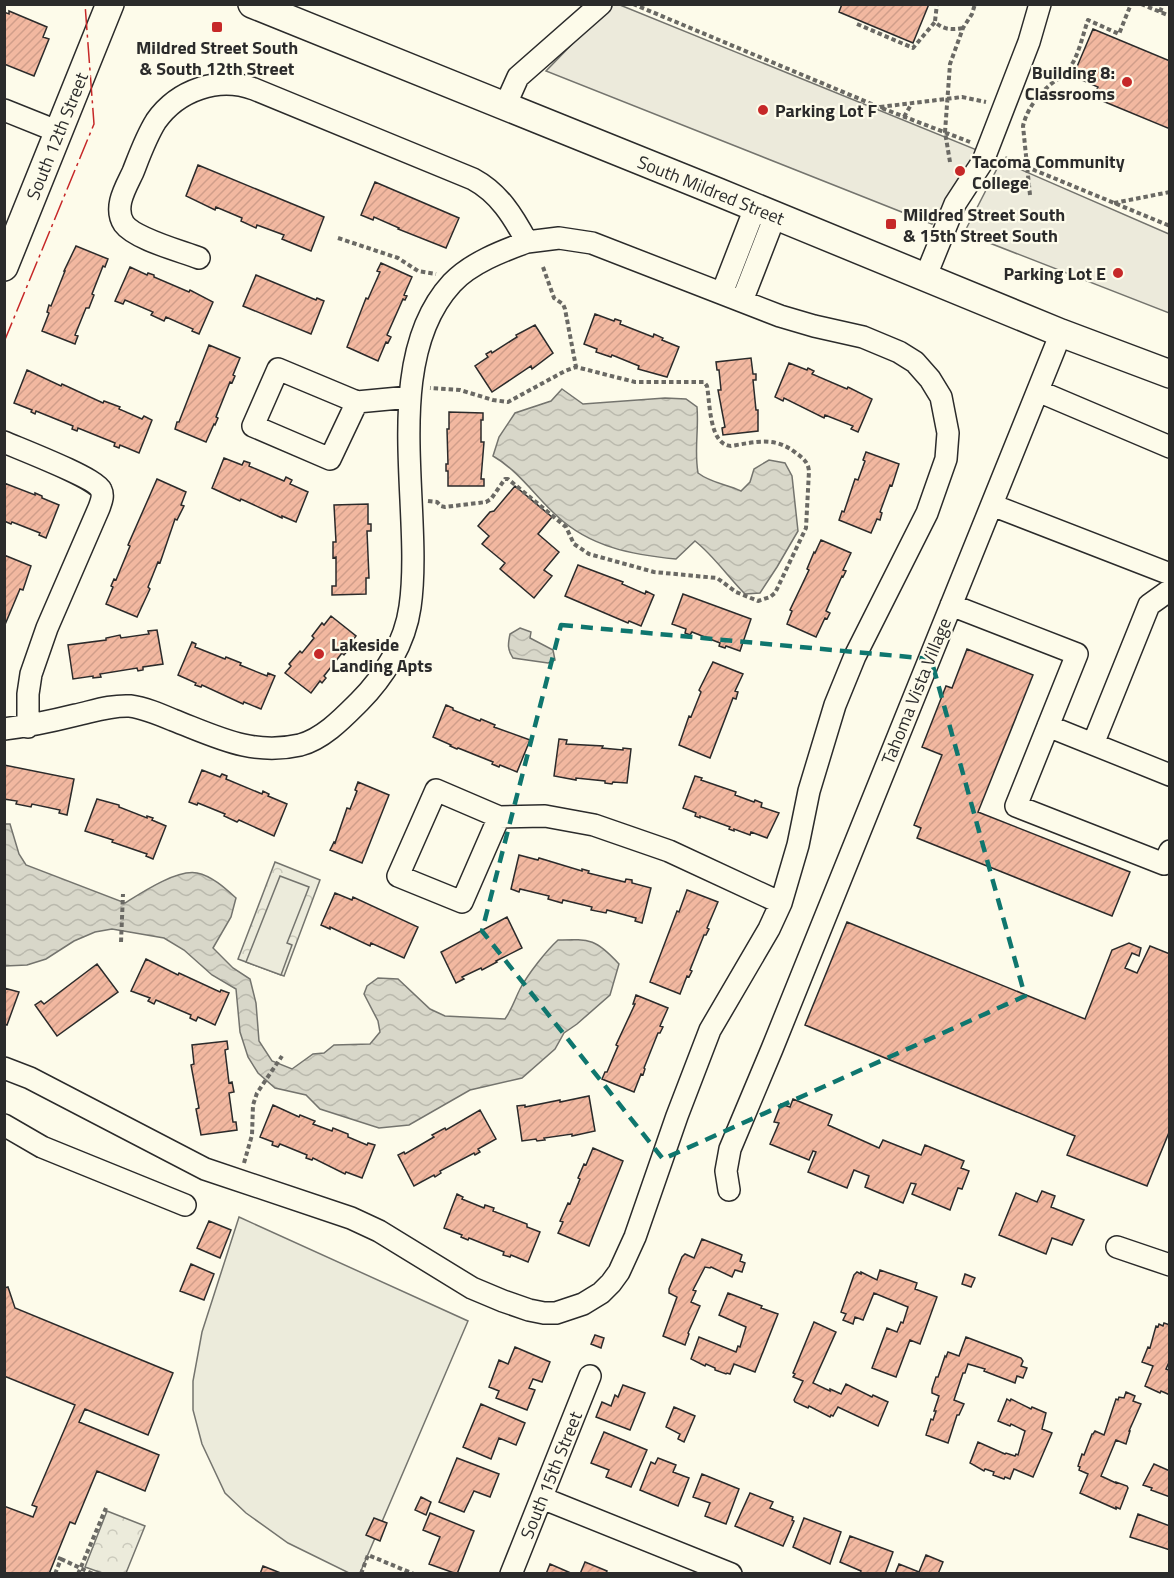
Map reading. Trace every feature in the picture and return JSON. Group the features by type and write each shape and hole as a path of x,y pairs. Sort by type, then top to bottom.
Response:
{"main road":[{"name":"South 12th Street","path":"4,267 110,4"},
{"name":"South Mildred Street","path":"252,4 1061,333 1170,374"}],"street":[{"path":"505,106 518,78 601,4"},
{"path":"925,278 955,204 983,161 1029,42 1040,4"},
{"path":"199,258 132,231 123,222 119,207 147,137 165,111 190,93 202,87 220,83 238,84 254,89 473,179 497,196 515,219 527,242"},
{"path":"4,110 59,132"},
{"path":"722,293 732,268 765,212"},
{"path":"742,301 752,276 765,212"},
{"path":"4,729 28,727 111,706 121,706 153,711 233,743 256,748 302,744 316,738 341,720 382,676 405,627 410,608 412,581 411,392 414,361 422,337 432,312 450,286 471,269 495,255 527,242 559,238 592,243 780,316 878,342 915,362 930,379 941,397 948,433 946,459 927,513 855,656 835,705 809,791 798,845 781,903 769,929 710,1029 627,1256 611,1283 601,1293 568,1310 544,1313 504,1301 472,1288 379,1231 360,1222 205,1169 30,1078 4,1068"},
{"path":"732,268 752,276"},
{"name":"Tahoma Vista Village","path":"729,1190 726,1171 729,1149 772,1049 1061,333"},
{"path":"357,402 330,459 253,426 278,369 357,402 411,392"},
{"path":"1038,391 1170,447"},
{"path":"4,442 93,482 100,487 102,495 96,516 47,628 31,674 28,694 28,727"},
{"path":"992,505 1170,574"},
{"path":"1093,744 1149,605 1170,590"},
{"path":"951,604 1077,654 1016,806 1164,864 1170,852"},
{"path":"1048,726 1170,775"},
{"path":"499,817 462,902 398,876 436,790 499,817 545,816 594,825 669,851 781,903"},
{"path":"4,1125 42,1148 185,1205"},
{"path":"1116,1247 1170,1265"},
{"name":"South 15th Street","path":"511,1574 590,1376"},
{"path":"542,1498 731,1574"}],"path":[{"path":"633,4 879,107 979,146"},
{"path":"935,21 937,4"},
{"path":"950,162 945,132 950,64 963,28 975,4"},
{"path":"1030,195 1023,126 1025,116 1033,102 1072,65 1088,20 1119,34 1131,4"},
{"path":"1141,4 1170,16"},
{"path":"1160,12 1163,4"},
{"path":"857,24 913,48 935,22 941,28 954,30 963,28"},
{"path":"879,107 962,97 1004,106"},
{"path":"904,117 912,103"},
{"path":"999,156 1170,226"},
{"path":"1113,203 1170,192"},
{"path":"338,238 398,258 418,271 435,273 450,286"},
{"path":"543,267 554,298 563,304 565,309 576,367"},
{"path":"410,500 436,502 441,507 486,502 491,499 505,479 508,479 566,527 574,544 589,554 654,572 717,578 736,592 758,602 775,592 806,528 809,465 789,447 774,441 766,440 726,446 715,433 707,386 704,382 635,382 576,367 508,402 460,390 411,392"},
{"path":"121,942 123,894"},
{"path":"240,1180 252,1135 253,1105 260,1086 282,1056"},
{"path":"78,1574 106,1508"},
{"path":"361,1574 368,1555 414,1574"},
{"path":"55,1574 58,1558 93,1574"}],"highlighted area":[{"path":"561,625 931,659 1025,996 663,1159 482,931"}],"green space":[{"path":"275,862 320,880 284,976 238,959"},
{"path":"280,876 309,887 287,943 292,945 281,975 246,962"},
{"path":"239,1217 468,1321 360,1573 349,1573 288,1543 246,1513 225,1493 202,1444 193,1410 193,1381 202,1332"},
{"path":"107,1511 145,1526 126,1573 102,1573 85,1567"}],"shaded area":[{"name":"Parking Lot F","path":"610,5 620,5 977,150 932,224 546,71"},
{"name":"Parking Lot E","path":"1001,161 1169,234 1169,313 964,233"}],"water":[{"path":"562,389 583,404 665,398 686,399 697,407 698,473 741,491 750,482 754,469 769,460 785,463 792,476 798,531 760,593 745,594 695,541 676,559 628,552 583,535 557,516 519,476 493,456 499,437 515,413 551,401"},
{"path":"520,628 531,632 530,638 553,650 555,660 548,663 513,658 508,646 510,634"},
{"path":"5,824 10,824 19,854 26,865 125,903 170,878 189,873 208,877 227,890 236,898 231,917 213,948 233,968 250,979 256,1003 259,1041 272,1061 292,1069 313,1054 324,1053 334,1045 370,1044 380,1032 378,1021 364,994 367,986 378,978 398,979 430,1009 445,1016 505,1019 528,977 558,940 592,942 619,964 610,995 564,1033 555,1049 522,1078 470,1090 409,1125 379,1128 320,1109 306,1095 275,1088 258,1073 248,1057 240,1032 236,989 212,975 184,950 164,938 112,929 95,932 74,941 46,959 27,965 5,966"}],"building":[{"path":"842,4 929,4 913,43 839,12"},
{"path":"9,11 47,27 43,37 49,39 34,76 4,64 4,12 9,14"},
{"name":"Building 8: Classrooms","path":"1093,29 1170,61 1170,129 1093,97 1098,87 1073,76"},
{"path":"198,165 324,217 311,251 282,239 284,235 257,225 256,228 241,221 242,218 216,207 215,210 186,196"},
{"path":"375,182 459,218 446,248 374,217 373,220 361,215"},
{"path":"76,246 108,259 92,294 94,295 89,308 86,308 75,335 78,336 75,344 42,331 49,313 47,312 49,305 51,306"},
{"path":"381,263 412,277 404,295 407,296 405,300 403,299 387,335 391,337 388,343 386,342 378,361 347,347 366,298 368,299 380,272 377,271"},
{"path":"130,267 147,275 148,273 154,275 189,292 190,290 213,302 199,334 166,317 164,321 151,315 153,312 125,300 123,304 115,301"},
{"path":"256,275 316,300 317,298 324,301 311,334 243,306"},
{"path":"595,314 614,321 615,319 621,321 620,324 653,337 654,334 679,347 667,377 638,369 639,366 612,355 611,357 596,352 597,349 584,344"},
{"path":"535,325 553,353 532,369 531,366 492,392 475,366 488,357 486,354 491,351 492,353 517,337 516,335"},
{"path":"209,345 240,358 233,375 235,376 232,383 230,382 216,417 218,418 206,442 175,429"},
{"path":"751,358 753,374 756,374 756,380 753,380 756,410 758,410 758,431 723,435 722,428 725,427 718,390 721,390 719,370 717,370 716,362"},
{"path":"789,363 807,370 808,368 814,371 812,374 847,389 848,387 872,399 858,432 851,429 853,426 825,415 824,418 784,398 783,401 775,397"},
{"path":"27,370 103,403 104,401 120,407 119,409 142,419 144,416 152,420 139,453 120,445 119,448 114,446 115,443 78,428 77,431 72,429 73,426 36,411 35,414 31,412 32,410 14,403"},
{"path":"449,412 483,413 481,442 484,442 481,479 484,479 484,486 448,486 446,464 448,464"},
{"path":"866,452 899,464 880,512 882,513 880,520 877,519 871,533 839,520 855,479 858,480"},
{"path":"224,458 242,465 244,461 250,463 249,466 284,481 286,477 292,480 290,484 308,492 296,522 212,488"},
{"path":"157,479 186,492 181,505 184,506 177,520 175,519 160,563 158,562 148,587 150,589 137,617 106,604 113,587 111,586 114,579 116,580 130,546 128,545"},
{"path":"4,483 35,495 35,493 59,505 46,538 39,535 40,533 4,521"},
{"path":"515,486 552,517 538,534 559,552 544,570 552,576 534,598 500,569 505,563 482,544 489,536 478,526"},
{"path":"368,504 368,524 371,524 371,531 367,531 369,578 366,578 366,594 332,595 332,586 336,586 336,557 333,558 333,542 336,542 334,505"},
{"path":"821,540 851,553 843,570 846,571 826,611 830,613 816,637 787,624 792,611 790,610"},
{"path":"4,555 31,566 23,590 20,589 4,627"},
{"path":"578,565 623,582 622,584 645,594 646,591 654,595 641,626 629,621 628,623 565,596"},
{"path":"683,594 751,619 740,651 719,646 720,643 692,632 690,635 685,633 686,629 672,624"},
{"name":"Lakeside Landing Apts","path":"331,616 356,636 347,648 349,649 344,655 342,653 324,676 326,678 322,683 320,681 311,693 285,673 291,666 289,664 314,638 312,636 322,623 324,625"},
{"path":"157,630 163,664 143,667 143,670 138,671 137,668 100,674 101,677 73,679 68,645 106,640 106,638 120,635 121,638 149,634 148,631"},
{"path":"192,642 196,644 195,647 241,663 240,665 267,676 268,673 275,676 261,709 244,702 243,704 202,685 201,687 195,685 196,683 178,675"},
{"path":"967,649 1033,675 978,812 1130,872 1112,916 917,838 921,828 914,825 942,755 922,747 946,686 952,688"},
{"path":"713,662 743,674 735,691 738,692 736,699 733,698 710,758 679,745 689,716 691,717 701,692 699,690"},
{"path":"446,705 453,710 530,740 517,772 500,765 499,767 492,764 493,762 457,749 433,737"},
{"path":"559,739 567,740 566,744 631,749 627,783 613,782 612,784 605,783 605,781 576,778 576,780 554,776"},
{"path":"4,765 74,779 67,815 59,813 60,810 32,804 31,807 4,799"},
{"path":"202,770 220,777 222,774 227,776 226,779 262,794 263,791 269,794 268,796 287,804 274,836 239,820 237,822 224,816 225,814 198,803 197,805 189,802"},
{"path":"695,776 736,792 735,795 762,803 761,807 779,813 767,838 751,832 750,835 734,829 734,831 729,829 730,827 695,816 696,813 683,808"},
{"path":"358,782 389,795 362,863 330,850 335,843 347,808 350,809"},
{"path":"97,799 119,805 119,807 147,818 147,816 153,818 152,820 166,826 153,859 146,856 147,854 112,842 113,840 85,831"},
{"path":"519,855 538,860 539,858 625,882 626,879 632,880 632,883 651,888 642,923 635,921 636,918 607,910 606,913 591,910 592,907 563,900 562,903 548,899 549,896 511,889"},
{"path":"687,890 718,902 707,928 709,929 704,935 690,970 692,971 689,977 687,976 680,994 650,982"},
{"path":"335,893 352,900 353,897 418,927 404,958 321,925"},
{"path":"507,917 522,948 482,970 481,968 462,977 464,979 456,983 441,952"},
{"path":"847,922 1085,1019 1112,950 1129,943 1141,948 1139,956 1132,953 1125,968 1137,973 1150,946 1170,954 1170,1130 1147,1186 1067,1155 1075,1136 805,1025"},
{"path":"146,959 178,975 179,973 220,992 221,990 229,993 215,1025 198,1017 196,1021 190,1018 191,1015 156,1000 154,1004 148,1001 150,998 131,991"},
{"path":"97,964 118,992 57,1036 35,1005 41,1001 44,1004"},
{"path":"4,988 19,992 7,1025 4,1024"},
{"path":"636,995 668,1008 660,1026 663,1027 658,1033 643,1075 641,1074 634,1092 602,1079 635,1004 633,1004"},
{"path":"227,1041 228,1049 225,1050 229,1083 232,1082 234,1092 229,1093 233,1122 236,1122 237,1130 201,1135 196,1109 199,1108 191,1065 194,1064 192,1045"},
{"path":"589,1096 595,1131 572,1136 572,1134 544,1138 545,1140 522,1141 517,1106 525,1105 525,1107"},
{"path":"793,1099 832,1115 828,1125 879,1148 883,1140 921,1155 925,1145 964,1161 961,1168 969,1171 962,1189 958,1188 950,1210 912,1194 916,1184 911,1183 903,1203 865,1187 869,1176 854,1170 847,1188 808,1172 816,1152 813,1151 809,1160 770,1144 779,1123 774,1122 781,1104 790,1107"},
{"path":"273,1105 299,1117 300,1115 315,1121 313,1124 332,1131 333,1128 367,1145 368,1143 375,1145 362,1178 346,1172 345,1174 313,1158 312,1160 306,1158 307,1155 280,1144 278,1147 272,1145 273,1142 260,1137"},
{"path":"480,1110 496,1139 478,1149 480,1152 475,1155 474,1153 440,1171 441,1173 435,1177 434,1175 414,1186 398,1155 404,1152 405,1154 434,1137 432,1135 445,1128 446,1130"},
{"path":"593,1148 623,1161 589,1246 558,1233 563,1222 560,1221 568,1203 570,1204 580,1179 578,1178"},
{"path":"1042,1191 1055,1196 1051,1207 1084,1220 1072,1245 1052,1238 1046,1254 999,1235 1016,1193 1037,1202"},
{"path":"457,1194 463,1197 462,1199 484,1208 485,1205 494,1208 493,1211 527,1224 527,1227 540,1232 528,1262 511,1255 510,1257 503,1255 504,1252 469,1238 468,1240 444,1228"},
{"path":"209,1221 231,1230 220,1258 197,1248"},
{"path":"702,1239 742,1255 740,1261 745,1263 742,1272 735,1270 732,1277 711,1267 705,1267 693,1290 696,1291 691,1302 700,1306 685,1345 663,1336 677,1297 669,1293 669,1289 682,1257 685,1254 694,1258"},
{"path":"191,1264 214,1274 204,1300 180,1291"},
{"path":"880,1270 917,1283 915,1289 937,1297 920,1344 910,1340 896,1377 872,1368 887,1328 897,1332 901,1322 903,1323 908,1307 874,1293 863,1320 855,1317 853,1324 843,1320 846,1314 841,1312 854,1275 857,1272 861,1274 861,1272 877,1280"},
{"path":"965,1274 975,1278 971,1287 962,1284"},
{"path":"8,1287 15,1308 173,1373 148,1435 85,1409 79,1422 159,1455 145,1491 97,1471 75,1524 70,1522 49,1574 4,1574 4,1506 33,1517 37,1507 32,1505 75,1405 4,1376 4,1288"},
{"path":"728,1293 778,1314 755,1372 734,1364 730,1374 726,1374 691,1359 699,1337 736,1352 738,1346 740,1347 746,1327 719,1315"},
{"path":"814,1322 836,1332 813,1383 841,1394 846,1384 888,1402 878,1426 838,1407 830,1417 809,1406 808,1408 795,1402 803,1381 793,1377 795,1374 793,1373"},
{"path":"1164,1323 1170,1325 1170,1360 1166,1369 1169,1370 1170,1395 1145,1386 1153,1366 1142,1362 1148,1347 1150,1348 1156,1326 1158,1327 1159,1324 1163,1326"},
{"path":"595,1335 604,1338 601,1348 591,1344"},
{"path":"966,1337 1021,1358 1023,1361 1021,1366 1027,1368 1023,1378 1017,1376 1015,1383 968,1364 954,1400 964,1404 957,1415 948,1443 926,1435 936,1411 934,1411 939,1396 932,1393 932,1389 945,1356 948,1352 959,1356"},
{"path":"515,1347 550,1362 542,1382 533,1379 529,1388 535,1390 527,1410 496,1398 499,1391 489,1387 499,1360 508,1364"},
{"path":"623,1385 645,1393 630,1430 596,1417 602,1402 611,1406 615,1395 618,1397"},
{"path":"1126,1392 1135,1396 1133,1401 1141,1404 1126,1444 1116,1440 1101,1476 1128,1488 1120,1509 1116,1507 1116,1509 1080,1493 1088,1474 1079,1470 1078,1466 1092,1434 1095,1431 1104,1435 1116,1399 1124,1398"},
{"path":"1007,1399 1046,1413 1042,1429 1052,1433 1033,1477 1014,1469 1010,1479 1005,1477 1004,1479 993,1475 994,1472 985,1469 984,1471 970,1463 978,1442 1005,1454 1018,1455 1025,1431 998,1421"},
{"path":"481,1404 525,1423 516,1445 499,1438 491,1459 463,1447"},
{"path":"674,1407 695,1416 684,1442 678,1439 680,1434 666,1427"},
{"path":"604,1432 647,1450 631,1487 606,1477 609,1470 591,1463"},
{"path":"457,1458 499,1474 490,1497 474,1491 464,1512 439,1502"},
{"path":"658,1458 676,1465 673,1472 689,1478 678,1506 640,1490 651,1462 655,1464"},
{"path":"1154,1464 1170,1471 1170,1497 1143,1485"},
{"path":"702,1474 739,1489 726,1524 705,1516 710,1503 693,1497"},
{"path":"750,1493 773,1502 770,1508 793,1517 794,1521 783,1546 735,1526"},
{"path":"421,1497 431,1502 426,1515 415,1510"},
{"path":"430,1513 474,1531 457,1574 429,1564 440,1537 423,1530"},
{"path":"1138,1514 1170,1526 1170,1550 1130,1537"},
{"path":"374,1518 387,1523 380,1541 366,1535"},
{"path":"804,1518 841,1532 830,1564 793,1547"},
{"path":"850,1536 893,1552 885,1574 860,1574 861,1571 840,1562"},
{"path":"926,1555 943,1562 938,1574 895,1574 899,1564 919,1572"},
{"path":"585,1562 607,1571 606,1574 580,1574"},
{"path":"550,1564 573,1574 546,1574"},
{"path":"263,1566 283,1574 260,1574"}],"power":[{"path":"4,342 94,124 85,4"}],"place":[{"name":"Mildred Street South & South 12th Street","path":"217,27"},
{"name":"Building 8: Classrooms","path":"1127,82"},
{"name":"Parking Lot F","path":"763,110"},
{"name":"Tacoma Community College","path":"960,171"},
{"name":"Mildred Street South & 15th Street South","path":"891,224"},
{"name":"Parking Lot E","path":"1118,273"},
{"name":"Lakeside Landing Apts","path":"319,654"}]}
